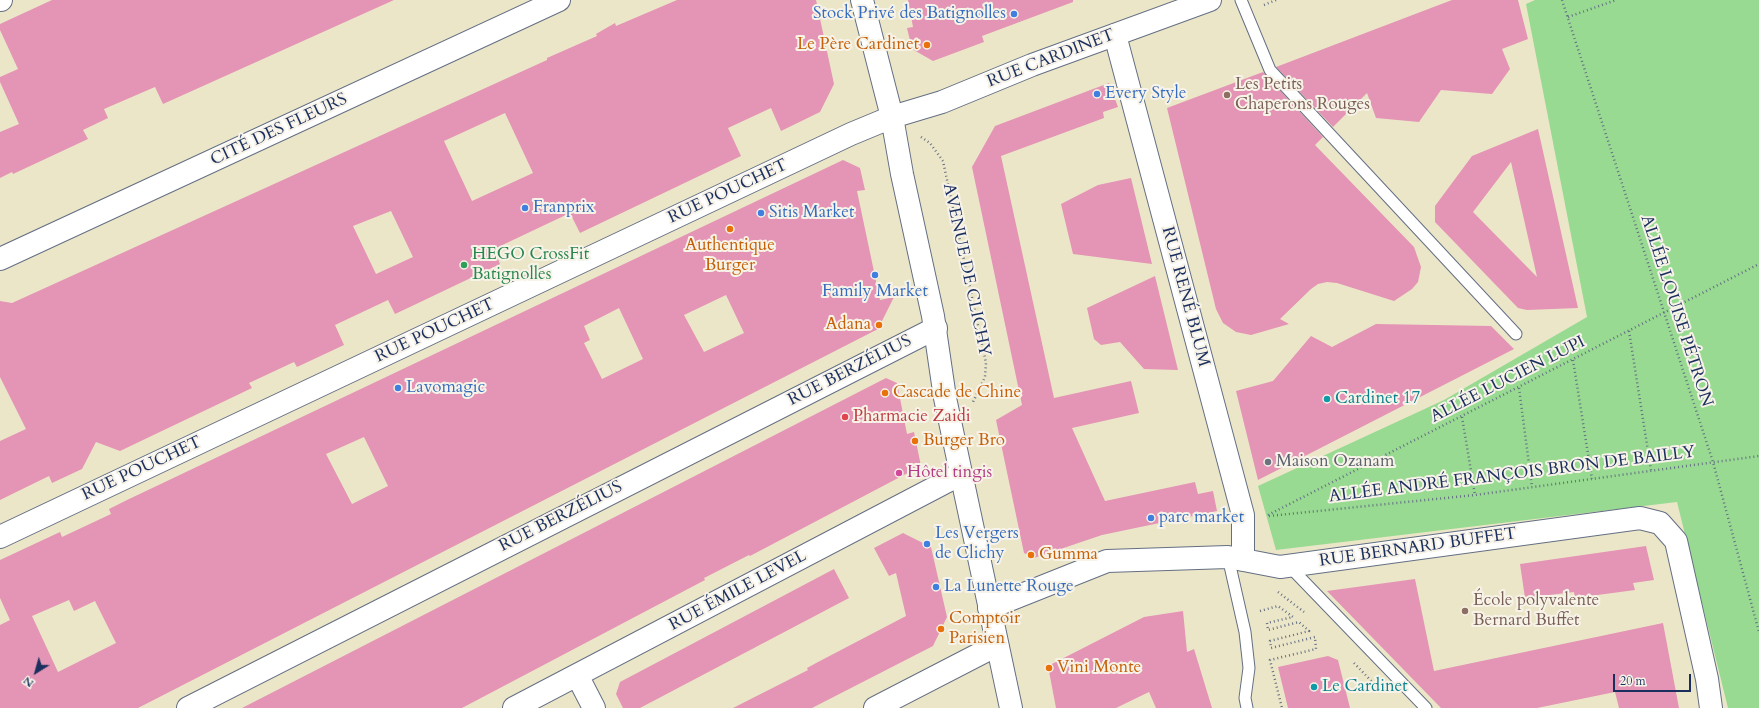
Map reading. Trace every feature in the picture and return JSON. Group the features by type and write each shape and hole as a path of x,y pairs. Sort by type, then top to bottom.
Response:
{"street":[{"name":"CITÉ DES FLEURS","path":"0,260 559,0"},
{"path":"862,0 892,117 902,174 936,328 945,398 989,608 1012,708"},
{"name":"RUE CARDINET","path":"892,117 942,102 1032,65 1210,0"},
{"name":"RUE RENÉ BLUM","path":"1115,35 1243,515 1236,559"},
{"name":"RUE POUCHET","path":"0,537 851,134 892,117"},
{"name":"RUE BERZÉLIUS","path":"188,708 936,328"},
{"name":"RUE ÉMILE LEVEL","path":"514,708 961,474"},
{"name":"RUE BERNARD BUFFET","path":"989,608 1107,561 1236,559 1280,567 1640,518 1660,523 1676,541 1707,679 1711,708"},
{"path":"875,708 997,645"},
{"path":"576,675 594,708"}],"lane":[{"path":"1241,0 1270,70 1516,334"},
{"path":"1236,559 1249,668 1245,698 1247,708"},
{"path":"1289,566 1426,708"}],"path":[{"name":"ALLÉE LOUISE PÉTRON","path":"1562,0 1713,462 1759,632"},
{"path":"1568,17 1616,0"},
{"name":"AVENUE DE CLICHY","path":"892,117 930,143 942,161 986,363 985,377 969,409"},
{"name":"ALLÉE LUCIEN LUPI","path":"1267,516 1759,264"},
{"path":"1629,331 1650,470"},
{"path":"1573,360 1592,479"},
{"path":"1519,388 1532,487"},
{"path":"1462,417 1475,495"},
{"name":"ALLÉE ANDRÉ FRANÇOIS BRON DE BAILLY","path":"1267,516 1475,495 1759,456"},
{"path":"1257,604 1259,611 1278,606 1293,617 1267,623 1268,630 1299,622 1309,631 1270,641 1271,648 1315,637 1316,649 1270,660 1282,708"}],"green space":[{"path":"1535,0 1759,0 1759,708 1728,708 1677,502 1276,550 1258,486 1444,400 1587,317 1526,4"}],"building":[{"path":"52,0 394,0 163,104 155,87 104,109 108,118 83,130 88,139 13,174 12,172 0,178 0,132 19,124 0,82 0,77 18,69 0,30 0,24"},
{"path":"677,0 816,0 834,84 820,112 781,131 771,108 728,128 741,156 580,233 570,213 494,249 500,264 412,306 395,314 388,300 335,325 344,345 297,367 294,362 249,383 252,388 120,451 96,442 82,469 52,483 49,476 0,500 0,441 26,429 0,377 0,301 12,303 547,60 547,58 597,36 596,34 615,23 616,26","holes":["505,113 533,173 472,201 444,141","391,211 413,257 376,274 353,226"]},
{"path":"908,0 1073,0 1073,2 982,36 984,42 933,61 912,49 907,28 913,27"},
{"path":"1452,0 1518,0 1528,39 1502,49 1510,69 1492,94 1441,90 1419,122 1376,118 1367,93 1333,127 1276,67"},
{"path":"1263,72 1323,137 1315,145 1414,247 1421,267 1418,282 1412,289 1394,301 1337,283 1327,282 1318,284 1311,289 1280,319 1289,324 1251,335 1236,332 1223,323 1216,309 1167,108"},
{"path":"1109,83 1118,107 1103,112 1104,118 1001,156 1054,398 1131,381 1139,413 1072,428 1105,501 1195,482 1198,494 1213,491 1217,511 1102,535 1034,558 1024,553 996,420 1022,405 972,167 995,126"},
{"path":"1538,129 1578,308 1527,310 1518,308 1435,222 1435,206 1472,156","holes":["1511,162 1537,277 1473,212"]},
{"path":"843,160 860,168 865,190 857,191 880,300 894,297 878,329 138,708 0,708 0,625 10,620 0,598 0,560 60,532 62,537 111,514 109,509","holes":["726,295 744,333 704,352 684,315","619,308 643,359 602,379 584,343 590,340 584,326","364,437 388,486 352,504 326,454","69,600 74,611 95,601 116,643 58,672 32,616"]},
{"path":"1131,178 1152,264 1073,254 1061,204 1098,185"},
{"path":"1155,276 1178,370 1144,369 1120,342 1101,345 1094,339 1087,308"},
{"name":"Cardinet 17","path":"1376,324 1491,326 1514,349 1258,480 1236,391 1273,381 1311,336 1332,347"},
{"path":"886,378 897,383 907,434 914,432 921,466 750,556 749,555 704,578 705,580 462,708 242,708"},
{"path":"903,533 931,547 947,617 933,646 812,708 733,708 808,670 807,668 906,616 896,573 889,576 874,548"},
{"path":"1646,546 1654,580 1633,583 1635,590 1575,598 1574,592 1525,598 1520,564"},
{"path":"834,569 849,598 640,708 623,708 616,694 620,682"},
{"path":"1415,579 1434,671 1663,623 1679,708 1619,708 1615,692 1537,708 1441,708 1327,591"},
{"path":"1183,611 1187,652 1194,649 1212,708 1156,708 1149,692 1116,708 1056,708 1048,666 1144,617"},
{"name":"Le Cardinet","path":"1328,656 1338,660 1350,708 1288,708 1278,667"}],"place":[{"name":"Stock Privé des Batignolles","path":"1014,14"},
{"name":"Le Père Cardinet","path":"927,45"},
{"name":"Every Style","path":"1097,94"},
{"name":"Les Petits Chaperons Rouges","path":"1227,95"},
{"name":"Franprix","path":"525,208"},
{"name":"Sitis Market","path":"761,213"},
{"name":"Authentique Burger","path":"730,229"},
{"name":"HEGO CrossFit Batignolles","path":"464,265"},
{"name":"Family Market","path":"875,275"},
{"name":"Adana","path":"879,325"},
{"name":"Lavomagic","path":"398,388"},
{"name":"Cascade de Chine","path":"885,393"},
{"name":"Cardinet 17","path":"1327,399"},
{"name":"Pharmacie Zaidi","path":"845,417"},
{"name":"Burger Bro","path":"915,441"},
{"name":"Maison Ozanam","path":"1268,462"},
{"name":"Hôtel tingis","path":"899,473"},
{"name":"parc market","path":"1151,518"},
{"name":"Les Vergers de Clichy","path":"927,544"},
{"name":"Gumma","path":"1031,555"},
{"name":"La Lunette Rouge","path":"936,587"},
{"name":"École polyvalente Bernard Buffet","path":"1465,611"},
{"name":"Comptoir Parisien","path":"941,629"},
{"name":"Vini Monte","path":"1049,668"},
{"name":"Le Cardinet","path":"1314,687"}]}
